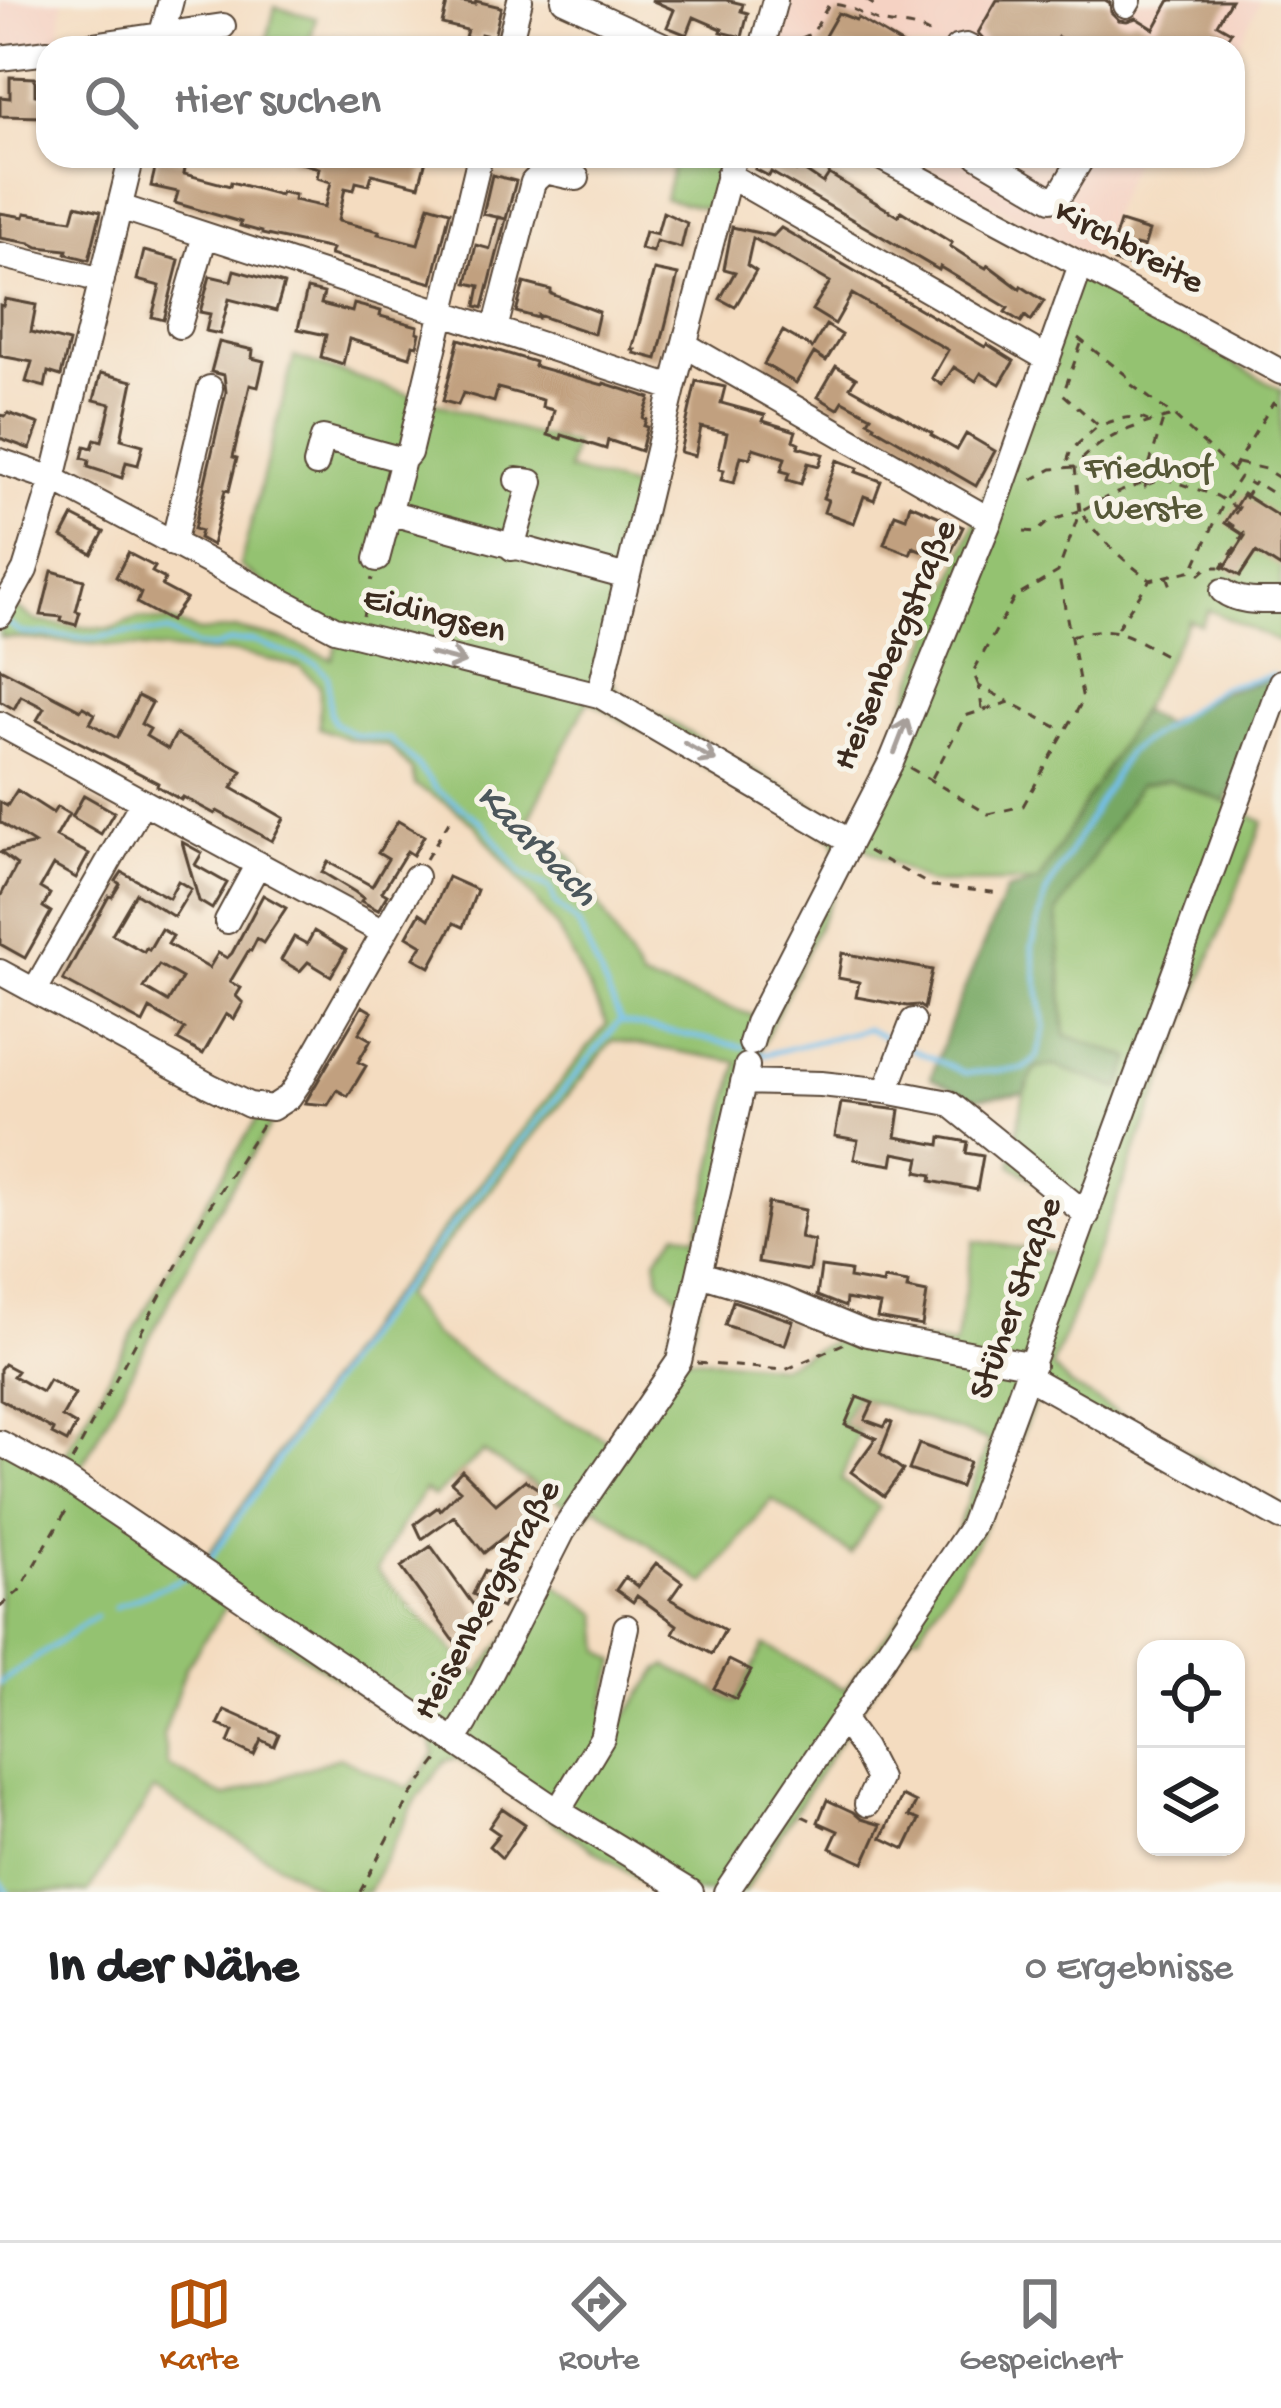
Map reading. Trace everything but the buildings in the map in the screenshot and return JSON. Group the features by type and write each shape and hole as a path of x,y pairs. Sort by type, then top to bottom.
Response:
{"street":[{"path":"161,36 171,0"},
{"path":"511,36 520,0"},
{"path":"564,0 594,7 647,36"},
{"path":"765,36 775,0"},
{"path":"183,36 223,26"},
{"path":"0,58 36,54"},
{"path":"3,610 25,570 53,479 129,168"},
{"path":"376,559 403,460 410,453 477,168"},
{"path":"598,695 730,168"},
{"path":"734,168 1048,359"},
{"name":"Kirchbreite","path":"900,168 1281,372"},
{"path":"998,168 1051,199 1059,196 1076,168"},
{"path":"495,329 533,182 545,171 577,178"},
{"path":"120,208 673,388"},
{"path":"179,326 206,235"},
{"path":"0,254 102,280"},
{"name":"Heisenbergstraße","path":"454,1741 563,1532 679,1361 758,1023 892,760 990,520 1083,266"},
{"path":"685,345 990,520"},
{"path":"173,544 210,388"},
{"path":"316,464 323,438 403,460"},
{"name":"Eidingsen","path":"0,461 53,479 347,632 598,695 849,841"},
{"path":"512,548 531,482 517,480"},
{"path":"388,512 627,578"},
{"path":"1228,579 1228,595 1281,601"},
{"name":"Stüher Straße","path":"725,1892 964,1539 1030,1371 1279,685"},
{"path":"0,724 382,932"},
{"path":"35,990 142,803"},
{"path":"227,921 258,864"},
{"path":"0,972 249,1105 272,1108 298,1084 416,877"},
{"path":"886,1091 906,1037"},
{"path":"747,1064 821,1084 949,1103 1087,1214"},
{"path":"700,1274 785,1300 867,1334 1030,1371 1281,1518"},
{"path":"0,1443 72,1484 558,1811 691,1892"},
{"path":"558,1811 602,1738 626,1627"},
{"path":"842,1719 879,1779 867,1804"}],"path":[{"path":"866,0 874,4 877,0"},
{"path":"806,36 813,33 829,4 844,4 881,22 908,24 929,33"},
{"path":"1060,323 1253,485"},
{"path":"1082,342 1063,394 1099,426"},
{"path":"1232,471 1273,403 1281,407"},
{"path":"1032,480 1052,469 1075,467 1107,438 1174,416"},
{"path":"892,760 988,814 1023,806 1083,700 1058,572 1080,511 1075,467 1068,459 1071,450 1099,426 1124,418 1153,422"},
{"path":"1144,484 1164,419"},
{"path":"1237,462 1281,479"},
{"path":"1116,629 1150,580 1192,570 1240,477"},
{"path":"1024,531 1036,532 1111,495 1163,478 1225,500 1240,511"},
{"path":"1198,575 1208,567 1228,579 1244,533 1229,523 1255,482 1281,499"},
{"path":"1080,511 1119,556 1150,580"},
{"path":"347,632 376,559"},
{"path":"982,710 974,672 1014,598 1058,572"},
{"path":"1167,574 1173,592"},
{"path":"1069,637 1116,629 1171,655"},
{"path":"979,686 1064,732"},
{"path":"931,779 965,716 1010,702"},
{"path":"416,877 454,815"},
{"path":"849,841 932,886 1001,892"},
{"path":"0,1607 20,1592 139,1334 272,1108"},
{"path":"679,1361 785,1370 867,1334"},
{"name":"Heisenbergstraße","path":"360,1892 411,1796 454,1741"},
{"path":"784,1808 833,1832"}],"shaded area":[{"path":"0,0 63,0 59,36 36,36 36,43 0,48"},
{"path":"787,0 1260,0 1243,36 777,36"},
{"path":"929,168 1130,168 1093,257"}],"green space":[{"path":"275,7 316,18 311,36 268,36"},
{"path":"672,168 722,168 712,210 665,199"},
{"name":"Friedhof Werste","path":"1060,265 1281,390 1281,643 1209,610 1201,625 1189,620 1038,882 929,883 857,844 752,1075 686,1357 780,1366 860,1329 955,1346 974,1241 1066,1255 1081,1210 1011,1165 1024,1093 1036,1067 1057,1066 1120,1089 1065,1036 1057,913 1139,785 1169,780 1263,822 1052,1367 1070,1385 1281,1507 1049,1401 1035,1402 977,1543 919,1634 914,1633 854,1718 744,1892 657,1892 456,1758 445,1761 416,1800 368,1892 325,1892 154,1790 88,1892 0,1892 0,1436 53,1465 64,1457 258,1117 278,1113 213,1217 82,1466 89,1486 203,1562 364,1329 607,1024 558,929 475,825 415,785 412,771 389,746 319,728 320,686 300,667 235,652 0,637 0,603 36,621 68,626 110,629 138,618 176,623 199,632 237,629 285,640 332,659 338,640 240,566 294,357 574,444 568,470 654,494 609,675 617,691 842,822 854,818 886,755 1065,284","holes":["588,700 833,839 837,852 755,1016 642,980 572,858 529,819","613,1040 738,1062 696,1238 677,1232 656,1259 659,1279 680,1298 666,1352 654,1382 613,1443 538,1405 433,1335 403,1296","855,1396 989,1441 952,1543 845,1689 764,1645 736,1702 667,1666 659,1670 622,1721 604,1707 616,1661 602,1651 599,1614 550,1581 477,1675 377,1571 425,1490 434,1497 483,1452 586,1518 595,1506 705,1584 772,1499 851,1554 879,1507 841,1480 859,1433 842,1424","227,1605 432,1742 434,1755 408,1789 339,1757 225,1797 168,1766 163,1736 186,1667"]},
{"path":"1275,678 1226,802 1169,780 1139,785 1057,913 1065,1035 1131,1058 1120,1089 1056,1066 1036,1067 1024,1093 974,1098 931,1078 1006,891 1038,882 1140,711 1164,724 1221,692"}],"waterway":[{"name":"Kaarbach","path":"5,622 21,633 96,638 168,632 197,646 214,648 252,641 316,664 328,676 334,723 355,735 390,739 436,789 483,823 522,874 550,889 556,904 578,924 621,1022 744,1047"},
{"name":"Kaarbach","path":"909,1048 965,1073 1024,1069 1037,1057 1045,1028 1032,947 1046,893 1128,752 1221,687 1273,675"},
{"path":"208,1562 366,1332 618,1023"},
{"name":"Kaarbach","path":"755,1051 763,1055 866,1029 893,1041"},
{"path":"115,1607 186,1577"},
{"path":"0,1683 96,1616"},
{"path":"0,1881 8,1892"}]}
